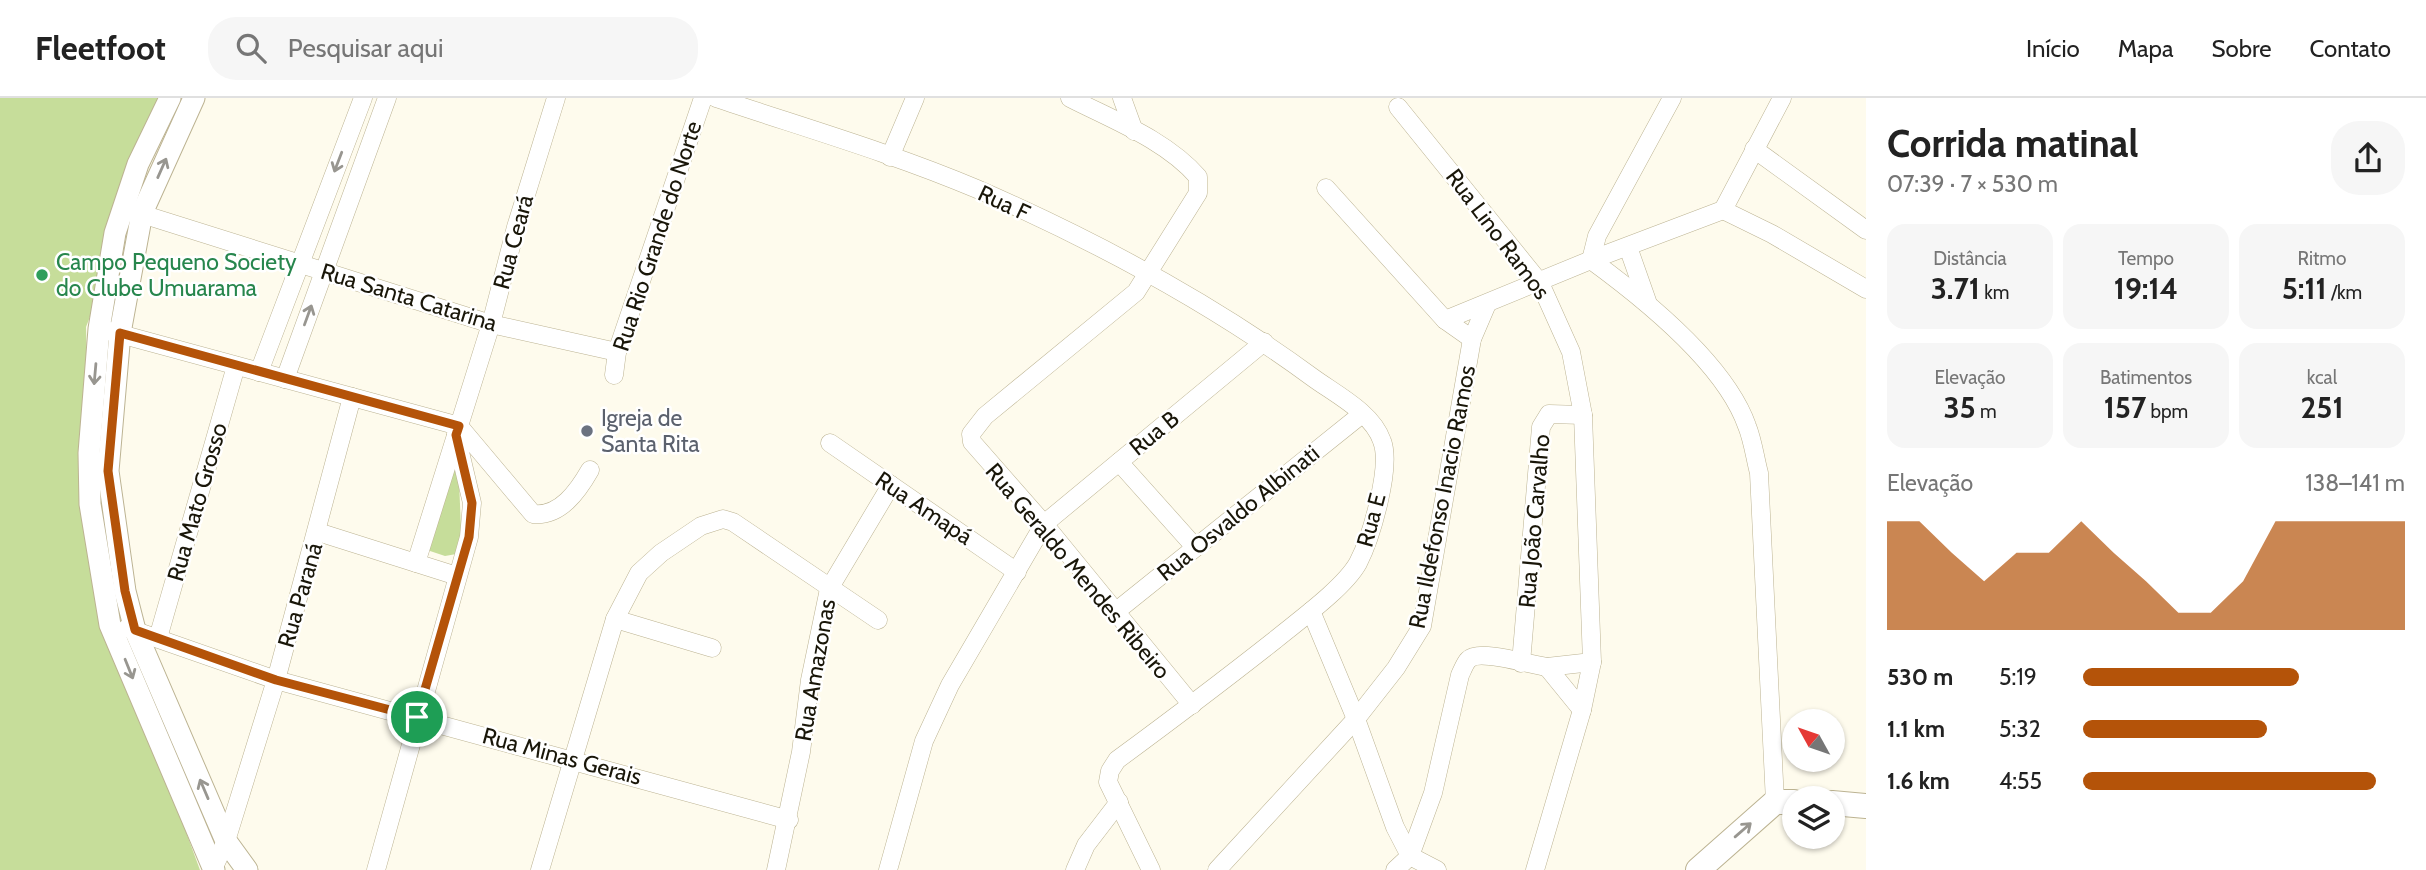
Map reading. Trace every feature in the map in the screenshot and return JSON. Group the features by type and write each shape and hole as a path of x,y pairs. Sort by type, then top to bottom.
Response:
{"main road":[{"path":"1698,870 1782,804"},
{"path":"1845,804 1866,806"}],"street":[{"path":"170,98 138,164 89,453 90,503 110,625 214,869"},
{"path":"132,211 194,98"},
{"path":"259,372 363,98"},
{"path":"285,379 387,98"},
{"name":"Rua Ceará","path":"416,563 491,324 516,227 556,98"},
{"name":"Rua Rio Grande do Norte","path":"614,375 617,352 703,98"},
{"name":"Rua F","path":"716,98 975,189 1149,275"},
{"path":"890,158 915,98"},
{"path":"1070,98 1134,131 1186,164 1198,177 1198,194 1149,275"},
{"path":"1122,98 1134,131"},
{"path":"1591,260 1597,236 1672,98"},
{"path":"1445,320 1723,210 1782,98"},
{"name":"Rua Lino Ramos","path":"1398,107 1540,283 1571,352 1583,415 1592,662 1582,710 1535,870"},
{"path":"1754,149 1866,230"},
{"path":"1326,188 1445,320 1472,339"},
{"path":"1723,210 1772,234 1866,289"},
{"name":"Rua Santa Catarina","path":"132,211 491,324 617,352"},
{"path":"1628,247 1647,301"},
{"path":"1591,260 1647,301 1728,388 1747,426 1759,473 1783,786"},
{"name":"Rua E","path":"1119,802 1108,782 1110,771 1117,760 1311,611 1356,566 1370,536 1384,453 1376,429 1362,414 1264,342 1149,275"},
{"name":"Rua Geraldo Mendes Ribeiro","path":"1149,275 1115,312 985,416 971,434 977,451 1044,524 1114,613 1192,705"},
{"name":"Rua Ildefonso Inacio Ramos","path":"1216,870 1356,719 1396,668 1422,626 1472,339 1487,304"},
{"path":"109,331 352,397 458,431 533,514 545,515 566,502 590,470"},
{"path":"109,331 108,471 122,578 135,630 226,841 247,870"},
{"name":"Rua B","path":"1044,524 1264,342"},
{"name":"Rua Mato Grosso","path":"158,638 236,366"},
{"name":"Rua Paraná","path":"214,869 226,841 276,680 318,532 352,397"},
{"name":"Rua Osvaldo Albinati","path":"1114,613 1362,414"},
{"name":"Rua João Carvalho","path":"1521,663 1541,427 1549,414 1583,415"},
{"path":"376,870 469,537 472,503 458,431"},
{"name":"Rua Amapá","path":"830,443 1017,572"},
{"path":"1119,462 1195,547"},
{"name":"Rua Amazonas","path":"776,870 789,820 812,669 829,589 891,485"},
{"path":"540,870 615,619 639,573 661,553 701,526 723,519 733,522 878,620"},
{"path":"888,870 924,741 950,685 1044,524"},
{"path":"318,532 457,576"},
{"path":"1311,611 1356,719 1395,827 1410,856 1437,870"},
{"path":"615,619 712,648"},
{"name":"Rua Minas Gerais","path":"110,625 135,630 276,680 789,820"},
{"path":"1395,870 1410,856 1433,793 1460,675 1468,660 1476,655 1490,655 1547,667 1592,662"},
{"path":"1547,667 1582,710"},
{"path":"1075,870 1086,845 1119,802 1151,870"}],"green space":[{"path":"0,98 175,98 86,327 92,577 200,870 0,870"},
{"path":"458,456 462,553 445,556 427,550"}],"place":[{"name":"Campo Pequeno Society do Clube Umuarama","path":"42,275"},
{"name":"Igreja de Santa Rita","path":"587,431"}],"route":[{"path":"120,333 459,426 456,435 472,503 469,537 417,717 276,680 135,630 114,529 108,471 110,420 120,333"}]}
